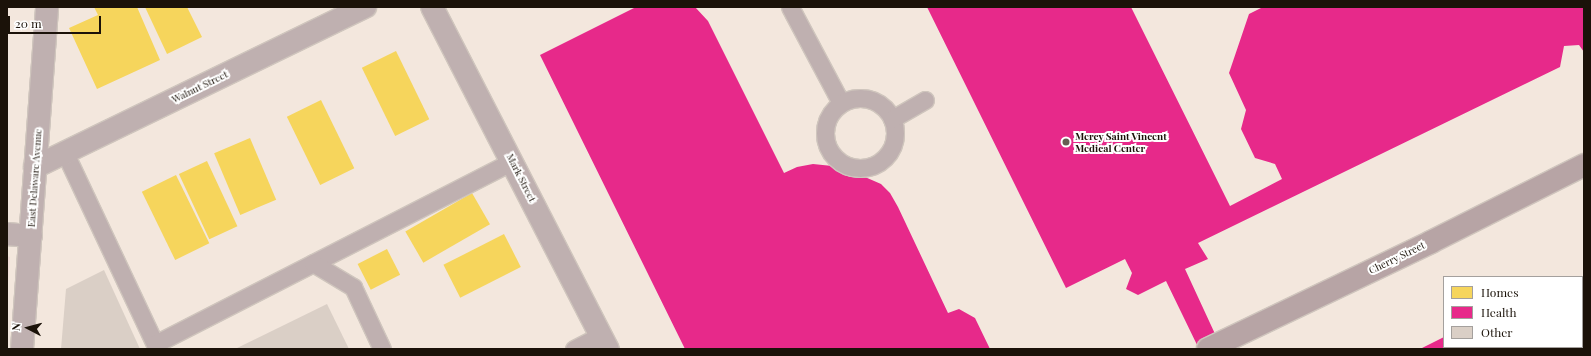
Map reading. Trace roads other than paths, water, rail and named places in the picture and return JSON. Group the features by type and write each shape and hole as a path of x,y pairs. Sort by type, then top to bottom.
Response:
{"main road":[{"name":"Cherry Street","path":"1208,349 1430,242 1584,165"}],"street":[{"name":"East Delaware Avenue","path":"22,349 47,7"},
{"name":"Walnut Street","path":"35,167 365,7"},
{"name":"Mark Street","path":"432,7 605,342"},
{"path":"7,234 31,236"}],"lane":[{"path":"790,7 841,103"},
{"path":"856,98 867,98 877,102 886,110 892,119 895,130 894,142 890,152 882,161 871,167 859,169 847,167 837,160 829,151 825,140 825,128 828,117 841,103 856,98"},
{"path":"892,119 925,100"},
{"path":"65,153 155,344 512,161"},
{"path":"313,263 353,287 382,349"},
{"path":"574,349 605,342"}],"place":[{"name":"Mercy Saint Vincent Medical Center","path":"1066,142"}]}
